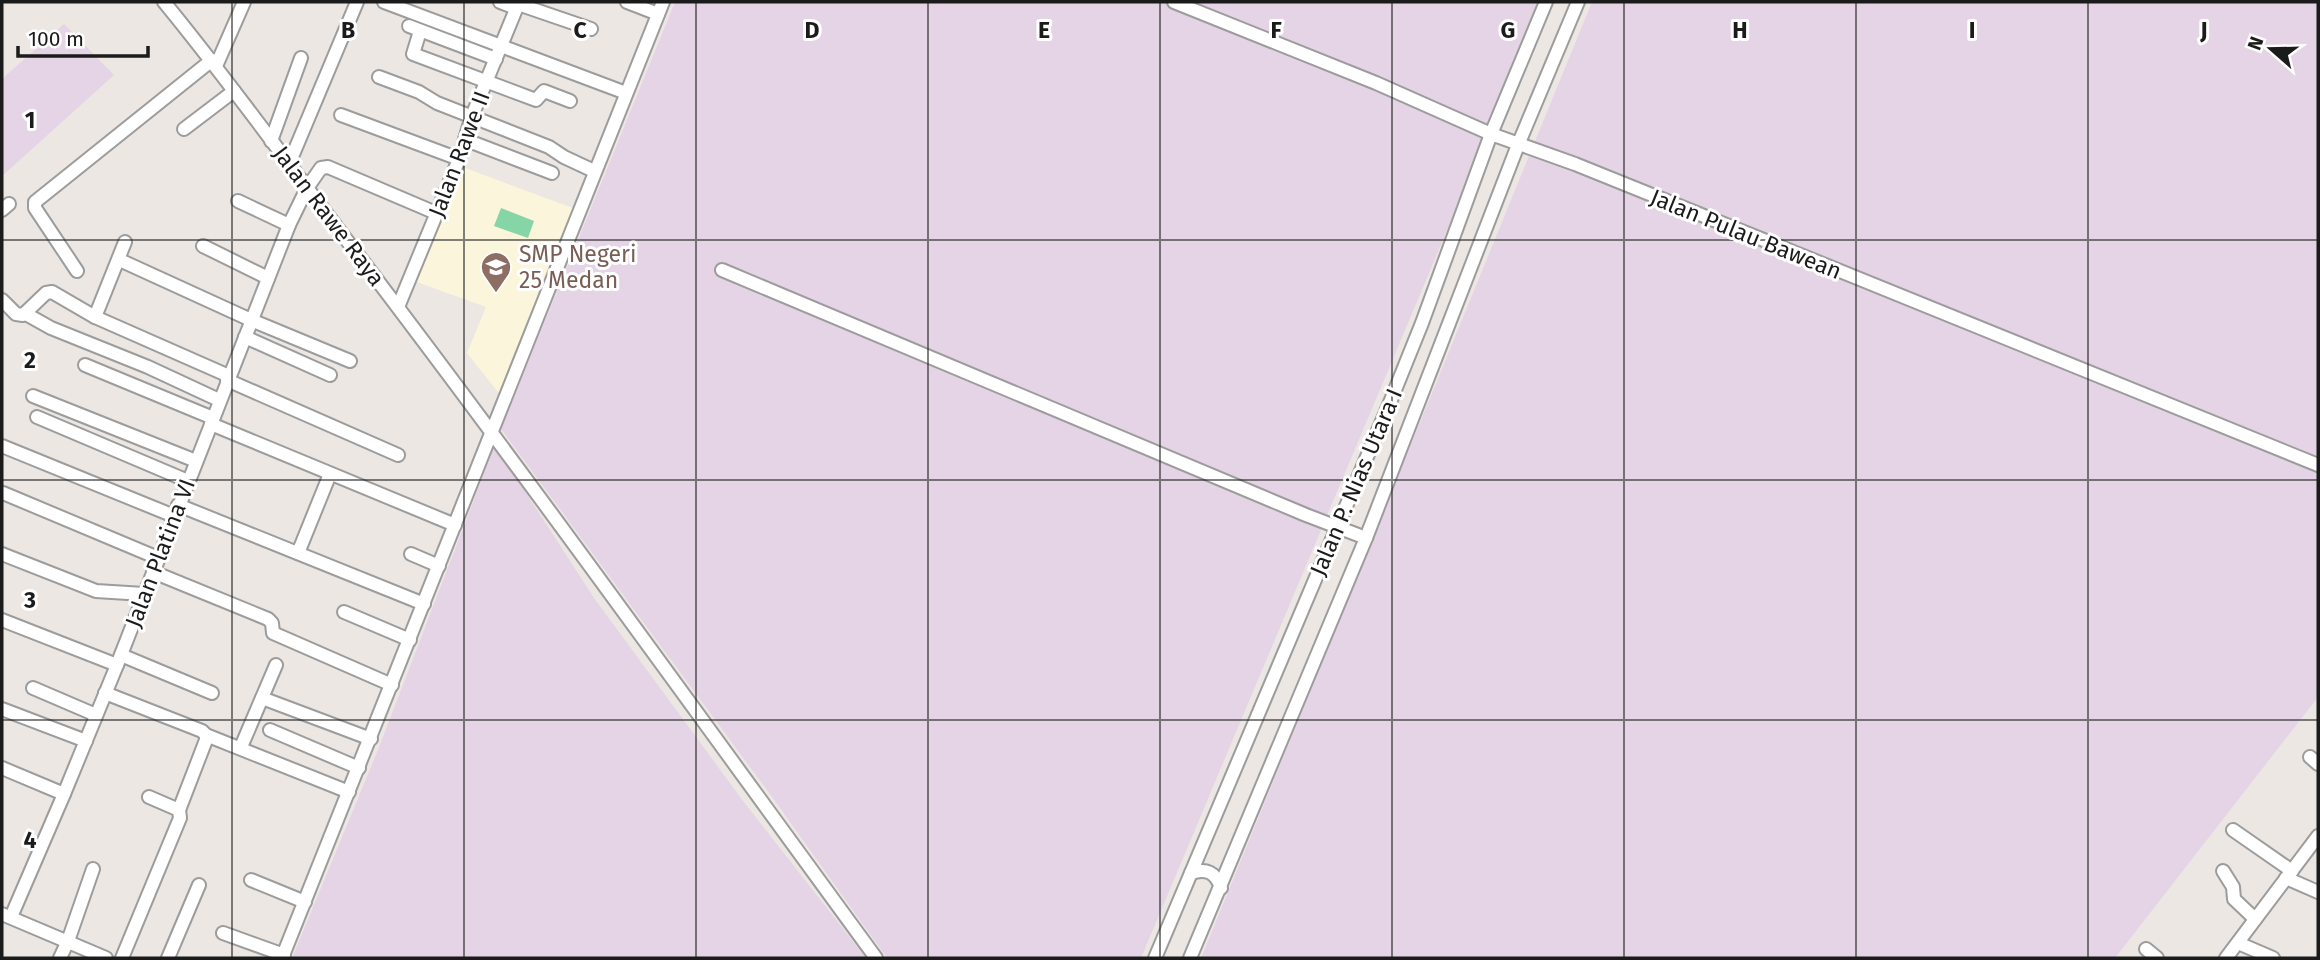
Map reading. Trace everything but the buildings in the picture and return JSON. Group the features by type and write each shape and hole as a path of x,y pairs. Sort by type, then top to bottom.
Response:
{"street":[{"name":"Jalan Rawe Raya","path":"164,2 214,63 398,307 876,958"},
{"path":"77,271 35,208 35,202 214,63 244,2"},
{"path":"289,164 357,2"},
{"path":"384,2 626,93"},
{"path":"500,2 518,4 591,29"},
{"path":"223,933 283,956 455,525 496,439 594,172 660,8 627,2"},
{"name":"Jalan Pulau Bawean","path":"1174,2 1376,83 1518,145 1574,164 1771,243 2318,466"},
{"name":"Jalan P. Nias Utara I","path":"1155,958 1422,323 1491,134 1546,2"},
{"name":"Jalan P. Nias Utara I","path":"1190,958 1366,538 1518,145 1578,2"},
{"name":"Jalan Rawe II","path":"398,307 459,159 472,116 518,4"},
{"path":"496,59 415,28 413,54 536,100 544,91 570,101"},
{"path":"271,141 301,58"},
{"path":"379,77 549,147 594,172"},
{"path":"184,129 234,91"},
{"path":"341,115 459,159"},
{"path":"466,139 552,173"},
{"path":"307,188 321,168 328,167 436,213"},
{"name":"Jalan Platina VI","path":"6,915 64,794 86,741 219,400 289,225 307,188"},
{"path":"238,201 289,225"},
{"path":"95,317 125,242"},
{"path":"203,246 268,278"},
{"path":"124,262 251,320 350,361"},
{"path":"722,270 1366,538"},
{"path":"26,314 49,292 95,317 398,455"},
{"path":"2,300 16,314 26,314 51,328 148,367 219,400"},
{"path":"245,337 330,375"},
{"path":"85,365 330,474 455,525"},
{"path":"33,396 196,461"},
{"path":"37,416 188,481"},
{"path":"2,446 46,466 298,553 424,604"},
{"path":"298,553 330,474"},
{"path":"3,493 158,558"},
{"path":"2,554 96,591 144,594"},
{"path":"411,554 439,566"},
{"path":"153,572 268,619 272,623 273,633 392,685"},
{"path":"344,612 411,640"},
{"path":"2,620 212,693"},
{"path":"241,747 276,666"},
{"path":"33,688 96,715"},
{"path":"105,693 349,792"},
{"path":"262,698 371,739"},
{"path":"2,709 86,741"},
{"path":"270,730 359,768"},
{"path":"122,958 180,818 179,810 206,735"},
{"path":"2,768 64,794"},
{"path":"149,797 179,810"},
{"path":"2233,830 2289,875 2318,892"},
{"path":"2226,958 2316,842"},
{"path":"60,958 93,869"},
{"path":"1191,873 1209,871 1218,878 1221,888"},
{"path":"2223,871 2234,887 2234,900 2255,919"},
{"path":"251,880 305,902"},
{"path":"168,958 199,884"},
{"path":"6,915 106,958"},
{"path":"2238,943 2273,958"},
{"path":"2146,950 2157,958"}],"shaded area":[{"path":"675,2 1543,2 1141,958 887,958 501,429"},
{"path":"1592,2 2318,2 2318,697 2115,958 1201,958"},
{"path":"64,24 114,75 2,176 2,79"},
{"name":"SMP Negeri 25 Medan","path":"460,166 578,210 501,396 467,353 486,307 414,281"},
{"path":"495,445 594,598 743,801 866,958 292,958 378,750"}],"green space":[{"path":"501,208 534,221 528,238 494,226"}],"place":[{"name":"SMP Negeri 25 Medan","path":"496,294"}]}
